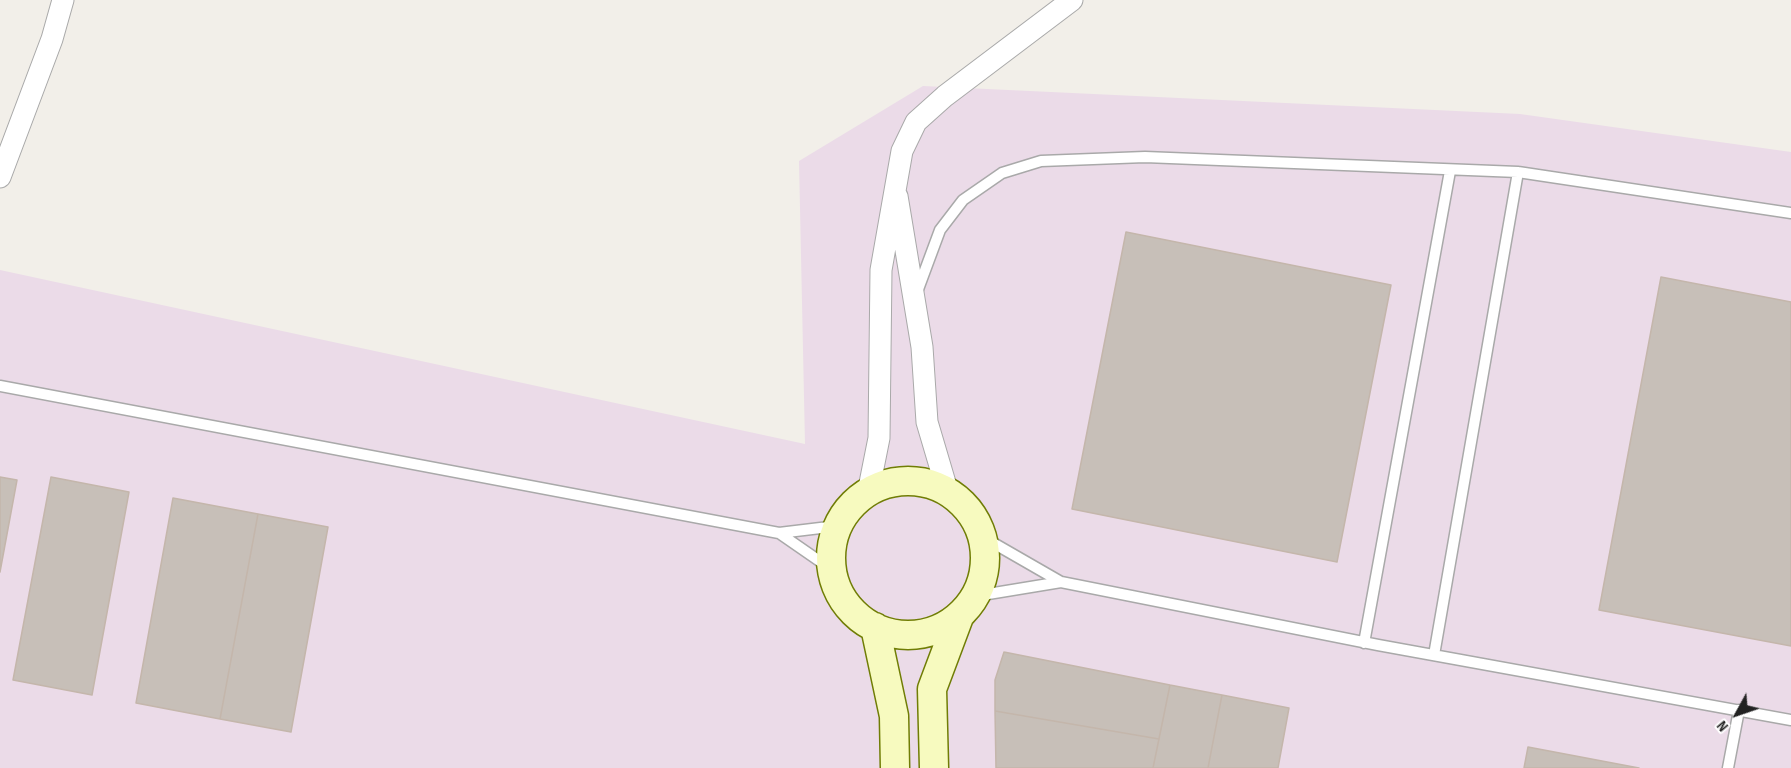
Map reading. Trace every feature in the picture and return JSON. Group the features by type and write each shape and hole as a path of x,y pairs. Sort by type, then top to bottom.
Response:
{"street":[{"path":"0,177 52,39 63,0"},
{"path":"868,493 879,438 881,270 894,184 902,151 916,122 945,96 1072,0"},
{"path":"894,184 902,215 922,347 927,422 948,493"},
{"path":"934,768 932,689 985,570 981,536 974,517 965,506 942,488 914,480 888,483 858,498 837,526 830,548 831,569 843,601 867,624 899,635 936,630 968,606"},
{"path":"875,627 894,716 895,768"}],"lane":[{"path":"914,298 940,230 963,200 1002,173 1041,161 1144,157 1518,172 1791,213"},
{"path":"1364,643 1450,171"},
{"path":"1434,656 1518,172"},
{"path":"0,386 779,533 837,526"},
{"path":"779,533 831,569"},
{"path":"981,536 1061,582 1364,643 1791,720"},
{"path":"968,606 1061,582"},
{"path":"1728,768 1739,710"}],"shaded area":[{"path":"923,86 1520,114 1791,152 1791,768 0,768 0,270 805,444 799,161"}],"building":[{"path":"1126,232 1391,285 1337,562 1072,509"},
{"path":"1661,277 1791,302 1791,646 1599,610"},
{"path":"0,477 17,480 0,572"},
{"path":"51,477 129,492 92,695 13,680"},
{"path":"173,498 258,514 220,719 136,703"},
{"path":"258,514 328,527 291,732 220,719"},
{"path":"1004,652 1170,685 1159,739 995,711 995,680"},
{"path":"1170,685 1222,695 1208,768 1153,768"},
{"path":"1222,695 1289,708 1278,768 1208,768"},
{"path":"995,711 1159,739 1153,768 996,768"},
{"path":"1528,747 1639,768 1524,768"}]}
